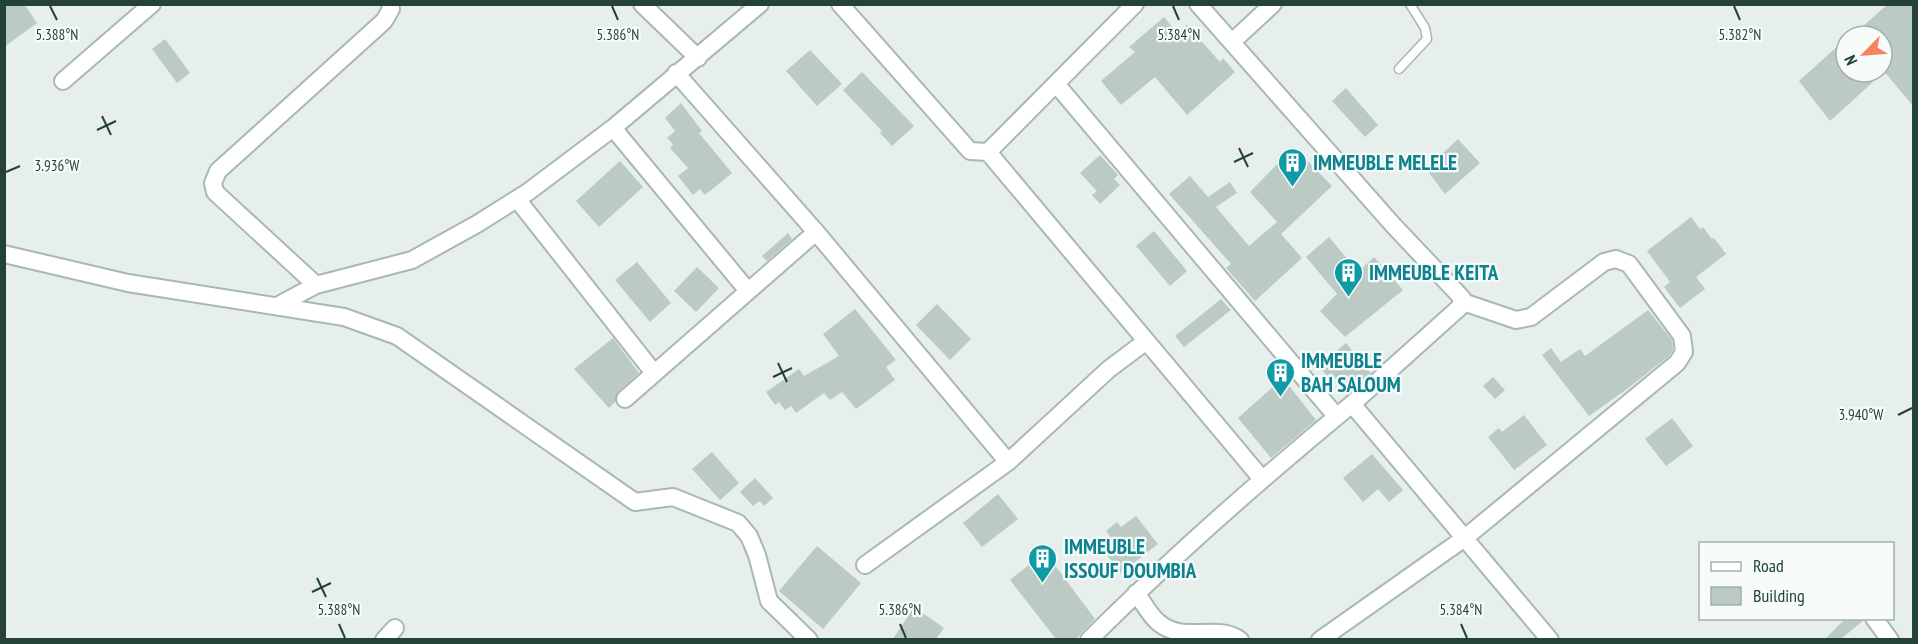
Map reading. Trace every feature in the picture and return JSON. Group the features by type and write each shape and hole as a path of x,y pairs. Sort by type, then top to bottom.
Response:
{"street":[{"path":"63,81 152,4"},
{"path":"316,285 214,192 213,183 218,171 384,21 391,9 390,4"},
{"path":"642,4 698,58"},
{"path":"277,306 316,285 412,260 446,243 517,199 613,128 760,4"},
{"path":"840,4 970,151 988,153 1144,342 1262,479"},
{"path":"988,153 1135,4"},
{"path":"1198,4 1463,302 1516,320 1531,317 1604,262 1616,259 1629,264 1682,336 1684,352 1677,363 1466,537 1320,639"},
{"path":"1232,42 1273,4"},
{"path":"676,73 816,232 1008,462"},
{"path":"1057,85 1336,416"},
{"path":"613,128 748,291"},
{"path":"517,199 654,373"},
{"path":"625,399 816,232"},
{"path":"4,254 128,283 344,317 397,336 635,502 673,497 738,523 749,536 757,555 769,601 809,639"},
{"path":"1089,639 1136,593 1262,479 1352,404 1463,302"},
{"path":"865,565 1008,462 1109,369 1144,342"},
{"path":"1352,404 1466,537 1540,636"},
{"path":"1136,593 1158,623 1181,635 1233,634 1240,639"},
{"path":"1876,620 1890,639"}],"lane":[{"path":"1399,69 1427,39 1425,28 1410,4"}],"building":[{"path":"10,4 24,4 37,23 4,47 4,8"},
{"path":"1888,4 1914,4 1914,107 1894,83 1894,24 1866,24"},
{"path":"1164,17 1177,33 1187,25 1220,62 1223,58 1235,72 1187,115 1155,77 1121,105 1101,81 1135,52 1129,47"},
{"path":"165,39 190,73 177,83 152,49"},
{"path":"1834,49 1834,84 1871,84 1830,121 1799,81"},
{"path":"810,50 842,84 817,106 786,71"},
{"path":"862,72 914,126 892,146 880,133 882,131 843,90"},
{"path":"1346,88 1378,125 1365,137 1332,101"},
{"path":"681,103 702,131 699,133 732,173 705,195 700,189 693,195 678,176 688,168 670,148 673,144 667,138 675,131 665,118"},
{"path":"1458,139 1480,163 1445,194 1426,169"},
{"path":"1294,147 1332,186 1281,234 1302,258 1255,301 1226,268 1231,264 1169,194 1190,176 1208,197 1230,182 1237,193 1216,207 1249,246 1277,222 1250,192"},
{"path":"1100,155 1118,175 1114,179 1120,185 1100,204 1092,195 1097,191 1080,173"},
{"path":"620,161 643,187 599,227 576,201"},
{"path":"1691,217 1700,229 1703,227 1712,239 1714,238 1726,254 1696,277 1705,289 1680,308 1664,287 1670,282 1647,251"},
{"path":"1154,231 1187,271 1170,286 1136,246"},
{"path":"788,233 792,239 767,261 762,256"},
{"path":"1329,237 1358,272 1374,257 1403,290 1345,337 1320,311 1337,294 1306,257"},
{"path":"637,262 671,303 650,322 615,280"},
{"path":"697,267 719,288 696,312 674,291"},
{"path":"1221,299 1231,310 1184,347 1175,336"},
{"path":"937,304 971,339 950,360 916,325"},
{"path":"855,309 896,360 886,367 895,380 856,409 842,392 830,400 824,393 796,413 791,406 785,410 779,402 775,405 766,392 799,369 804,376 839,356 823,334"},
{"path":"1648,310 1672,340 1673,350 1669,356 1627,389 1589,416 1542,355 1551,348 1561,362 1580,349 1585,356"},
{"path":"613,338 639,373 618,392 615,402 609,408 574,369"},
{"path":"1346,343 1371,373 1348,393 1331,373 1327,376 1319,366"},
{"path":"1493,377 1505,390 1495,399 1483,386"},
{"name":"IMMEUBLE BAH SALOUM","path":"1283,378 1316,420 1271,458 1238,418"},
{"path":"1524,415 1547,445 1514,470 1488,437 1499,428 1502,432"},
{"path":"1672,418 1693,446 1666,466 1645,439"},
{"path":"712,452 739,483 720,500 692,469"},
{"path":"1372,454 1403,490 1389,502 1378,489 1363,502 1343,478"},
{"path":"755,478 773,498 764,506 760,501 753,506 740,492"},
{"path":"998,494 1018,519 982,547 963,523"},
{"path":"1136,516 1158,544 1121,573 1099,545 1110,536 1106,531 1117,522 1121,527"},
{"path":"817,546 861,583 823,629 779,591"},
{"path":"1045,552 1095,619 1076,639 1056,639 1010,580"},
{"path":"914,607 944,628 936,639 893,639"},
{"path":"1844,620 1864,620 1841,639 1825,639"}],"place":[{"name":"IMMEUBLE MELELE","path":"1292,188"},
{"name":"IMMEUBLE KEITA","path":"1348,298"},
{"name":"IMMEUBLE BAH SALOUM","path":"1280,398"},
{"name":"IMMEUBLE ISSOUF DOUMBIA","path":"1043,584"}]}
